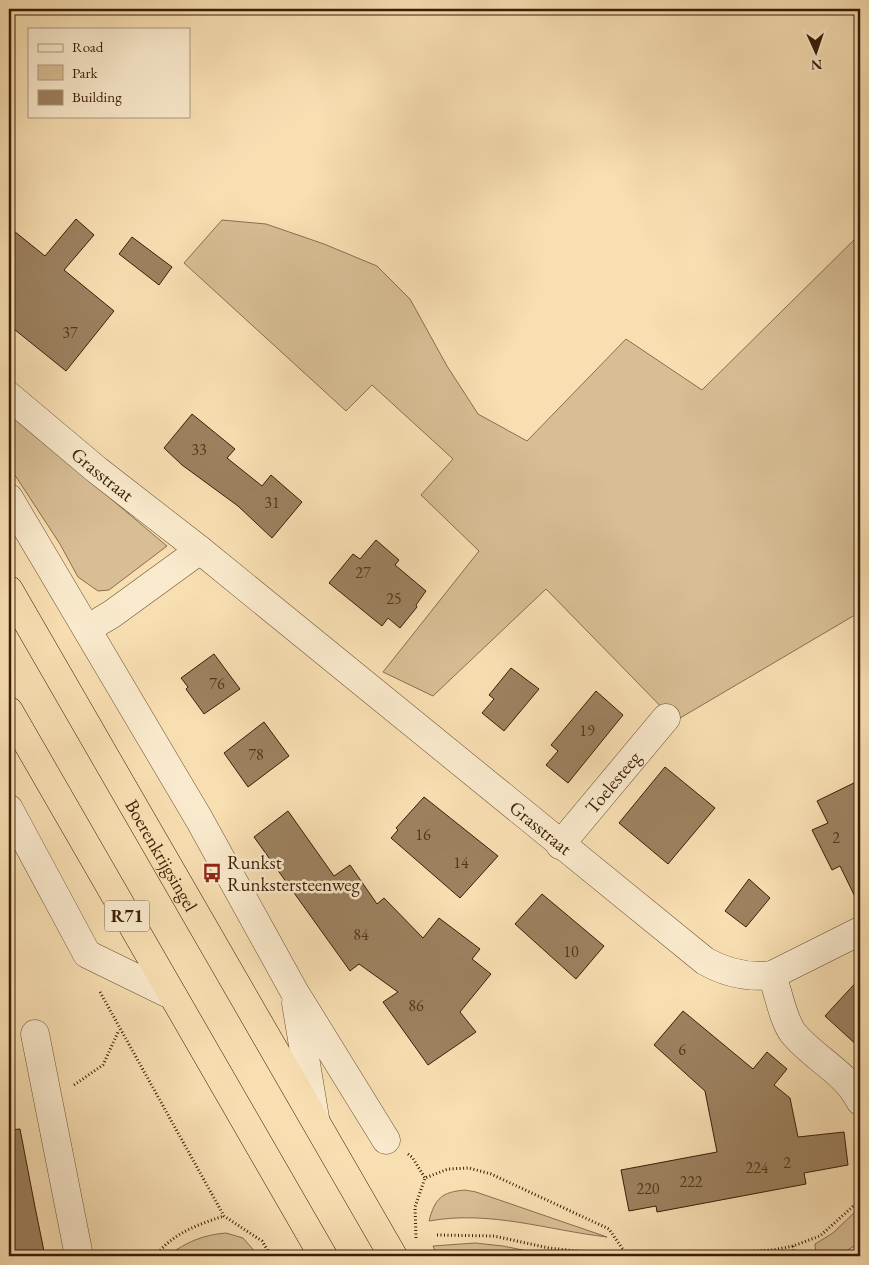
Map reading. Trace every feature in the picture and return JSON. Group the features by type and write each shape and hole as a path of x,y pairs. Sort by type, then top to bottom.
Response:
{"highway":[{"name":"Boerenkrijgsingel","path":"9,590 393,1256"},
{"name":"R71","path":"9,711 323,1256"}],"street":[{"name":"Grasstraat","path":"9,396 96,470 200,550 704,961 729,972 761,976 772,975"},
{"name":"Boerenkrijgsingel","path":"9,498 199,819 294,991 386,1140"},
{"path":"87,629 112,614 200,550"},
{"name":"Toelesteeg","path":"560,845 666,718"},
{"path":"9,809 87,954 174,996"},
{"path":"860,931 772,975 791,1031 844,1079 855,1091 860,1101"},
{"name":"Boerenkrijgsingel","path":"294,991 315,1120"},
{"path":"35,1034 79,1256"}],"path":[{"path":"87,954 104,1001 224,1216 262,1242 271,1256"},
{"path":"48,1102 103,1065 120,1030"},
{"path":"417,1242 415,1207 425,1178 448,1169 469,1168 491,1174 610,1229 626,1254"},
{"path":"437,1235 494,1236 580,1252 696,1255 773,1250 793,1246 820,1236 844,1217 860,1200"},
{"path":"156,1256 164,1244 200,1224 224,1216"},
{"path":"793,1246 794,1256"}],"green space":[{"path":"222,220 266,224 324,244 377,266 410,299 447,366 478,414 527,441 626,339 702,390 860,234 860,612 675,721 546,589 433,696 383,672 479,551 421,495 453,459 372,385 346,411 184,263"},
{"path":"9,413 167,546 109,590 98,591 78,577 60,544 9,466"},
{"path":"465,1190 476,1192 607,1237 496,1219 452,1218 429,1221 434,1207 441,1198 451,1192"},
{"path":"860,1207 859,1243 838,1256 816,1256 815,1244 833,1233"},
{"path":"226,1233 243,1238 258,1255 167,1256 195,1240 209,1235"},
{"path":"475,1243 503,1246 552,1256 442,1256 435,1251 433,1246"}],"building":[{"path":"76,219 94,235 64,270 114,311 66,371 9,325 9,227 45,256"},
{"path":"132,237 172,267 159,285 119,254"},
{"path":"192,414 235,449 227,458 262,486 271,475 302,502 272,538 238,506 182,465 164,448"},
{"path":"376,540 399,560 395,565 426,591 416,605 417,607 400,628 388,618 382,626 329,583 353,554 360,559"},
{"path":"214,654 240,689 204,714 186,689 188,687 181,678"},
{"path":"511,668 539,689 504,731 482,713 494,699 489,695"},
{"path":"596,691 623,715 568,783 546,765 558,751 551,745"},
{"path":"264,722 289,756 248,787 224,753"},
{"path":"665,767 715,808 668,864 619,823"},
{"path":"860,780 860,907 840,866 832,870 812,830 828,823 817,801"},
{"path":"424,797 498,856 460,898 391,838 398,830 396,828"},
{"path":"288,811 334,876 350,865 377,904 384,898 423,938 439,918 480,949 472,959 491,974 460,1012 476,1032 428,1065 383,1002 398,992 359,964 350,971 254,837"},
{"path":"749,879 770,898 746,927 725,911"},
{"path":"542,894 604,946 576,979 515,924"},
{"path":"860,978 860,1048 825,1016"},
{"path":"683,1011 753,1069 767,1052 787,1069 774,1085 790,1098 798,1137 844,1132 848,1165 804,1173 806,1184 657,1212 656,1206 629,1211 621,1170 717,1152 705,1091 654,1045"},
{"path":"20,1129 45,1256 9,1256 9,1130"}],"place":[{"name":"Runkst Runkstersteenweg","path":"212,873"}]}
